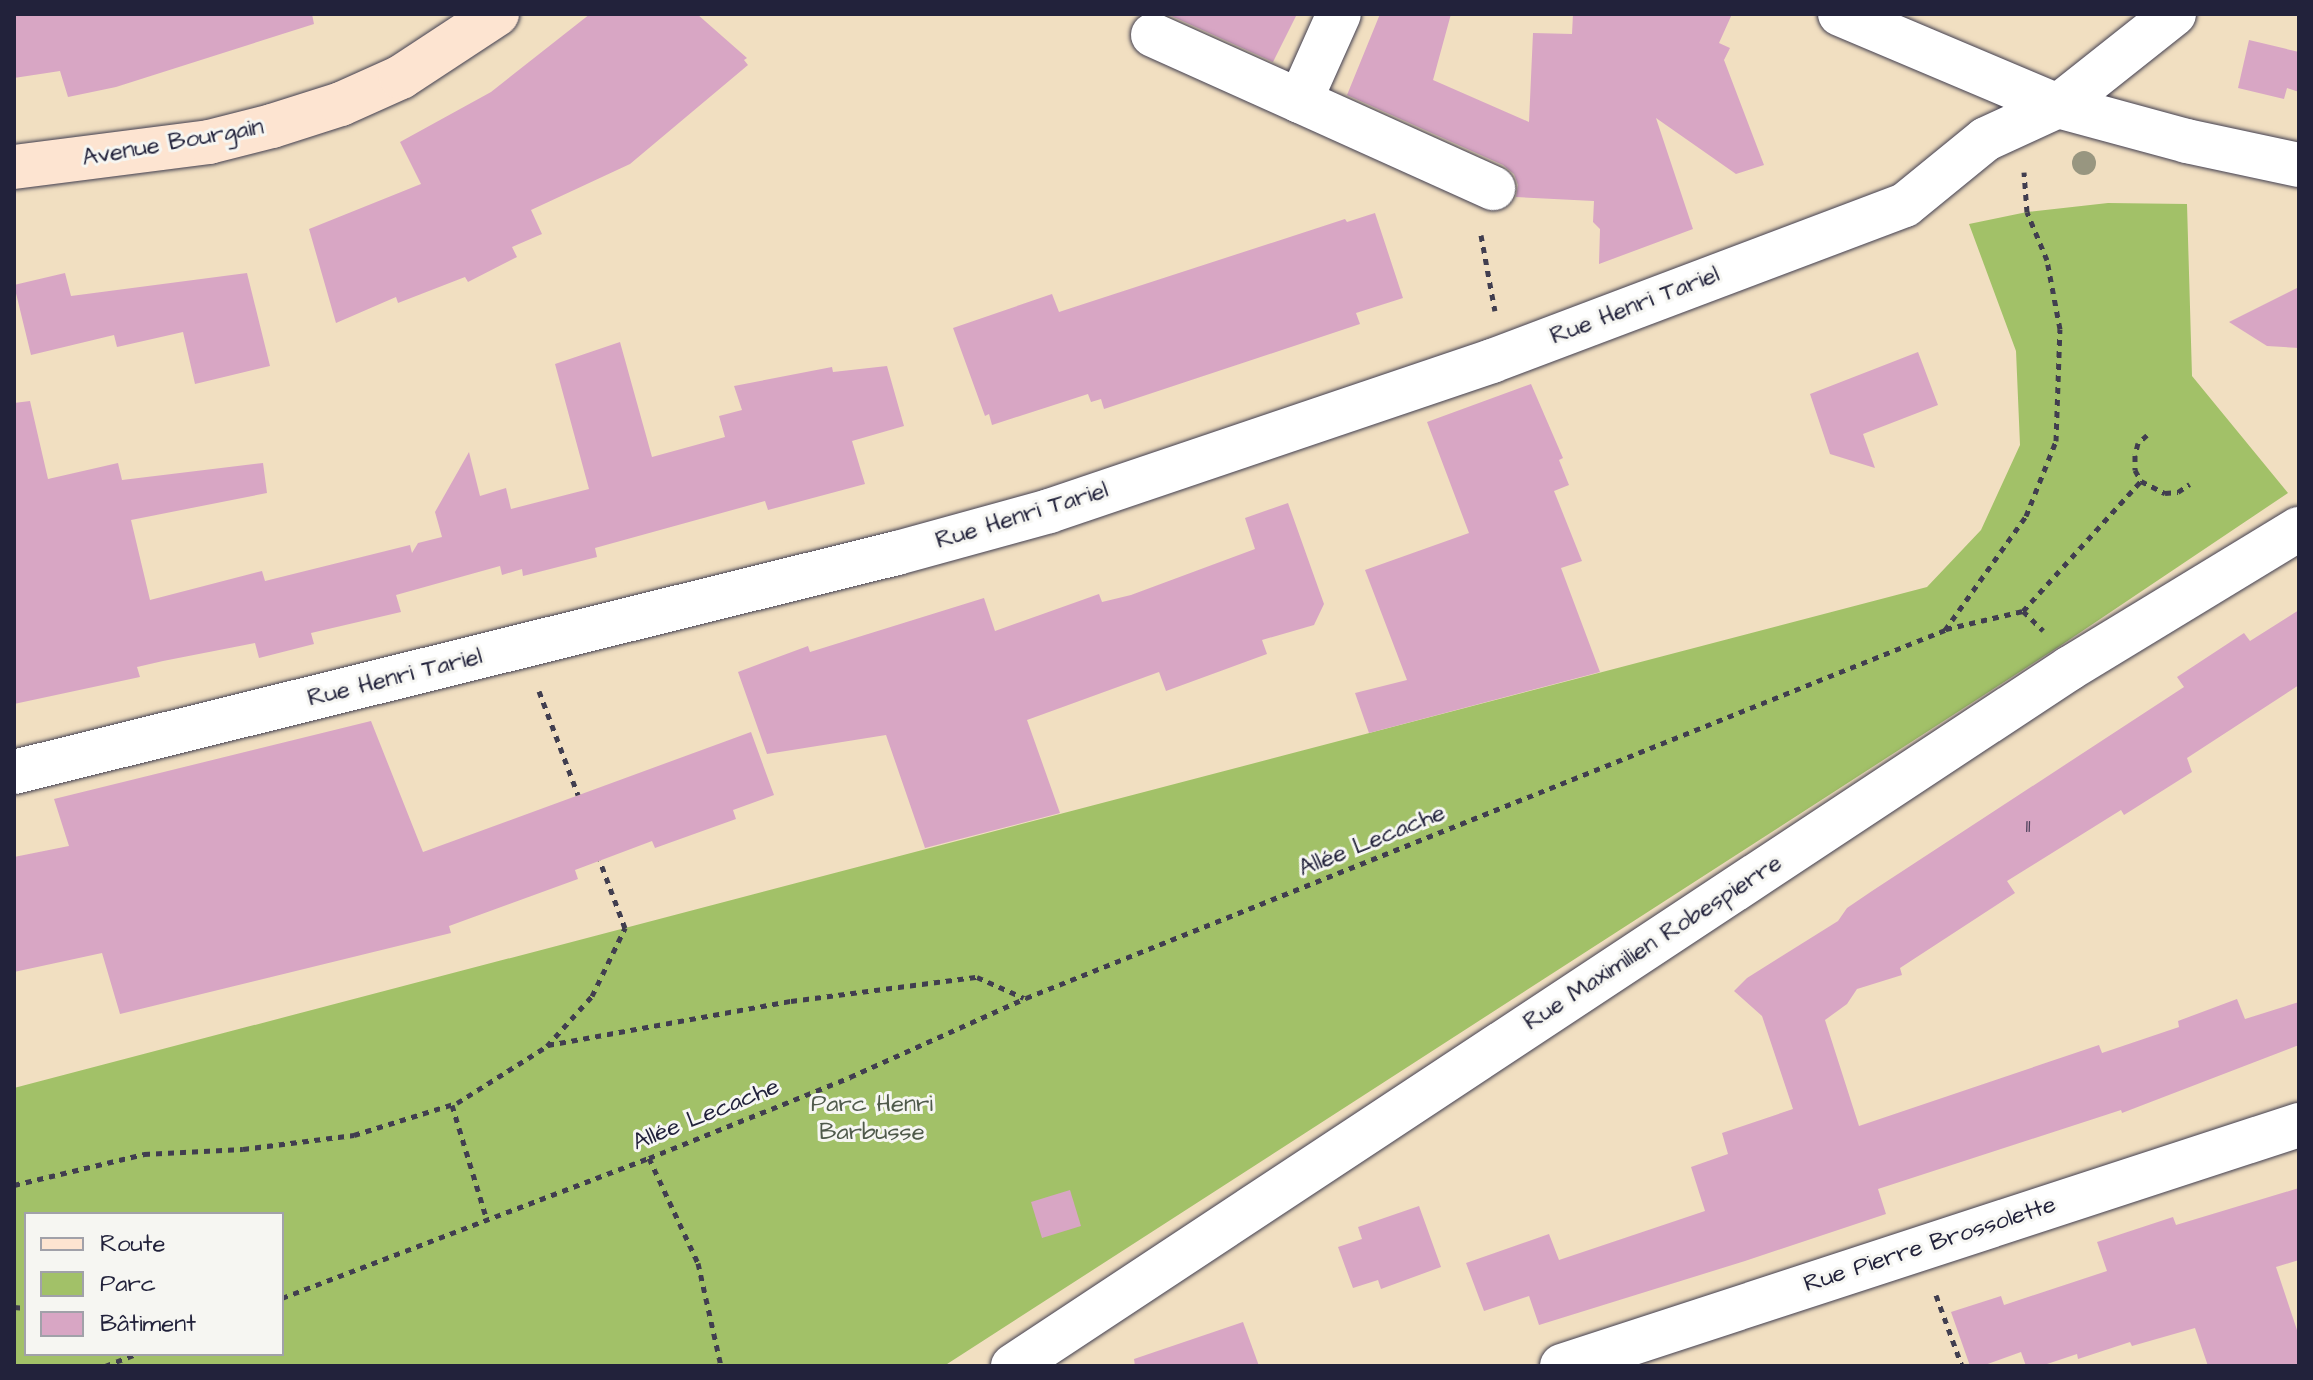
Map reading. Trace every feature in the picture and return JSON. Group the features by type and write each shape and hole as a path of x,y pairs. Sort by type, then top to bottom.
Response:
{"main road":[{"name":"Avenue Bourgain","path":"14,167 209,142 272,126 341,104 401,77 497,14"}],"street":[{"path":"1300,101 1339,14"},
{"path":"1840,14 2058,106 2187,141 2299,165"},
{"name":"Rue Henri Tariel","path":"14,772 897,553 1049,511 1508,354 1905,205 1986,139 2058,106 2174,15"},
{"path":"1153,35 1493,188"},
{"name":"Rue Maximilien Robespierre","path":"1013,1366 2070,668 2299,529"},
{"name":"Rue Pierre Brossolette","path":"1562,1366 2299,1125"}],"path":[{"path":"1945,630 2026,516 2056,441 2060,329 2047,260 2027,212 2023,159 2058,106"},
{"path":"1476,228 1484,240 1493,303 1508,354"},
{"path":"2147,435 2138,443 2135,455 2135,470 2141,481 2165,493 2178,492 2190,484"},
{"path":"2070,668 2060,646 2023,611 2141,481"},
{"name":"Allée Lecache","path":"284,1297 649,1158 850,1077 1026,998 1945,630 2023,611"},
{"path":"522,646 578,795"},
{"path":"14,1185 144,1154 243,1149 354,1135 452,1105 547,1046 592,996 625,928 600,861"},
{"path":"547,1046 791,1001 977,977 1026,998"},
{"path":"452,1105 487,1220"},
{"path":"649,1158 698,1263 721,1366"},
{"path":"1920,1249 1962,1366"},
{"path":"105,1366 130,1356"}],"green space":[{"name":"Parc Henri Barbusse","path":"2108,203 2187,204 2192,376 2288,493 2060,646 944,1366 14,1366 14,1088 1927,587 1981,530 2020,445 2016,351 1969,224 2027,212"}],"building":[{"path":"14,14 312,14 314,24 116,87 68,97 60,71 14,78"},
{"path":"590,14 697,14 747,58 744,60 748,65 630,164 531,210 542,234 512,247 517,257 468,282 465,277 398,303 396,297 336,323 309,229 421,184 400,142 491,92"},
{"path":"1167,14 1297,14 1273,62"},
{"path":"1380,14 1451,14 1433,80 1529,122 1533,33 1572,34 1573,14 1732,14 1719,43 1730,48 1724,60 1764,165 1736,174 1656,118 1693,229 1599,264 1600,229 1593,222 1594,201 1516,197 1518,185 1514,174 1503,165 1347,95"},
{"path":"2249,40 2299,52 2299,92 2287,88 2284,99 2238,88"},
{"path":"1375,213 1403,298 1356,313 1360,324 1104,409 1101,399 1091,402 1088,394 992,425 989,414 985,416 953,328 1052,294 1059,312 1345,219 1347,222"},
{"path":"65,273 71,296 247,273 270,366 195,384 183,332 117,347 114,335 31,355 14,285"},
{"path":"2299,287 2299,348 2267,346 2229,322"},
{"path":"620,342 652,457 725,437 719,416 742,410 734,386 832,367 833,372 887,366 904,426 852,441 865,484 768,510 765,501 595,548 597,557 523,576 522,569 502,575 500,566 396,595 401,612 311,633 314,644 259,658 255,643 163,661 137,667 140,677 14,704 14,403 30,401 48,479 118,463 122,480 263,463 267,493 131,520 150,600 262,571 265,581 410,545 412,553 418,543 442,537 435,512 469,452 480,496 506,488 511,509 589,489 555,364"},
{"path":"1918,352 1938,405 1863,434 1875,468 1830,454 1810,394"},
{"path":"1531,384 1563,458 1559,460 1569,485 1554,491 1582,561 1561,568 1600,672 1369,733 1355,693 1407,680 1365,570 1469,533 1427,422"},
{"path":"1288,503 1324,604 1314,625 1262,640 1267,654 1166,691 1159,672 1027,720 1060,813 925,848 886,735 767,754 738,672 808,646 810,652 984,598 995,631 1099,594 1102,602 1131,595 1255,549 1245,518"},
{"path":"2299,610 2299,685 2187,758 2192,772 2124,815 2121,810 2007,881 2015,893 1900,968 1902,975 1857,989 1847,1004 1825,1020 1859,1126 2099,1045 2102,1053 2179,1027 2178,1021 2237,999 2245,1019 2299,1002 2299,1045 2122,1113 2121,1110 1878,1189 1886,1214 1745,1261 1539,1325 1529,1296 1484,1311 1466,1263 1549,1234 1559,1260 1705,1211 1691,1167 1728,1154 1722,1133 1793,1109 1762,1016 1734,991 1747,978 1838,921 1847,908 1872,891 2184,687 2177,677 2244,633 2250,641"},
{"path":"371,721 423,852 751,732 774,795 733,810 736,819 655,848 652,841 575,870 578,879 449,926 451,933 120,1014 102,953 14,972 14,857 69,846 54,799"},
{"path":"2299,1188 2299,1260 2276,1267 2299,1336 2299,1366 2208,1366 2195,1328 2132,1346 2130,1342 2078,1359 2077,1354 2041,1366 2026,1366 2021,1352 1982,1366 1970,1366 1951,1312 2001,1296 2004,1305 2107,1271 2097,1242 2173,1217 2176,1225"},
{"path":"1070,1190 1081,1226 1042,1238 1031,1202"},
{"path":"1419,1206 1441,1267 1381,1289 1378,1280 1353,1288 1338,1247 1362,1239 1358,1227"},
{"path":"1243,1322 1259,1366 1135,1366 1134,1359"}]}
